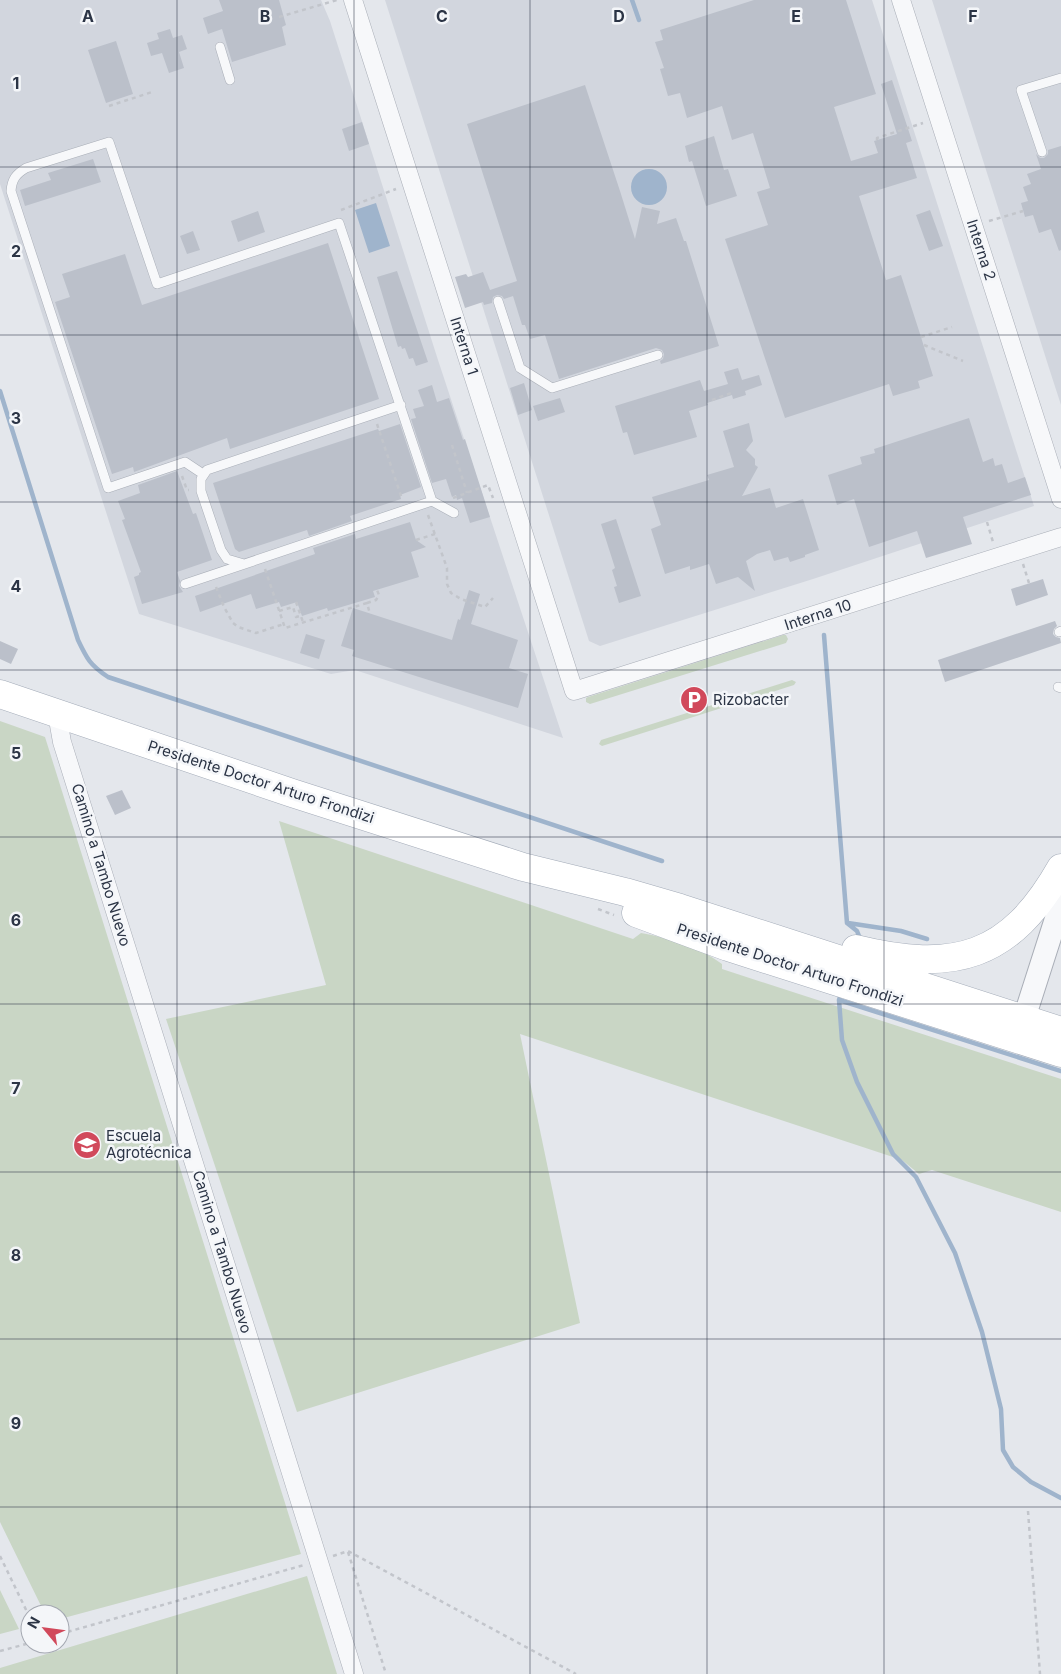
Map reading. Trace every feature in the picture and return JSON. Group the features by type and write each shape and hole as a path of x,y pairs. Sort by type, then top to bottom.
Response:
{"main road":[{"name":"Presidente Doctor Arturo Frondizi","path":"0,694 292,793 523,868 620,907 761,957 1061,1053"},
{"name":"Presidente Doctor Arturo Frondizi","path":"523,868 625,892 680,908 1022,1025 1061,1031"},
{"path":"680,908 886,955 915,959 953,958 972,953 1007,936 1034,909 1061,868"},
{"path":"761,957 866,982 1022,1025 1061,1045"}],"street":[{"name":"Interna 1","path":"353,0 574,691"},
{"name":"Interna 2","path":"901,0 1061,499"},
{"name":"Interna 10","path":"574,691 1061,537"},
{"name":"Camino a Tambo Nuevo","path":"57,714 62,742 354,1674"},
{"path":"1022,1025 1061,903"}],"lane":[{"path":"220,47 230,80"},
{"path":"1042,152 1021,90 1061,78"},
{"path":"203,474 185,462 108,488 11,191 12,182 17,173 26,168 109,142 157,284 339,223 432,500 454,513"},
{"path":"498,301 520,368 552,388 658,355"},
{"path":"244,564 227,559 221,550 201,491 203,474 211,467 401,405"},
{"path":"184,584 432,500"}],"path":[{"path":"279,17 337,0"},
{"path":"109,106 152,92"},
{"path":"877,140 877,138 939,118"},
{"path":"974,226 1023,211"},
{"path":"921,337 952,327"},
{"path":"924,345 963,361"},
{"path":"712,400 731,393"},
{"path":"377,424 406,509"},
{"path":"452,445 467,493"},
{"path":"493,498 488,485 452,498 452,501 428,513 447,568 447,584 451,593 460,599 485,606 493,598"},
{"path":"987,522 998,557"},
{"path":"416,540 435,534"},
{"path":"264,569 285,628 376,600 379,595 377,590"},
{"path":"216,586 224,607 233,623 238,627 256,633 284,624"},
{"path":"296,602 303,622"},
{"path":"367,603 370,614"},
{"path":"279,611 293,607 296,617 300,616"},
{"path":"1028,1511 1040,1674"},
{"path":"348,1551 386,1674"},
{"path":"70,1631 348,1551 576,1674"},
{"path":"0,1556 23,1604"},
{"path":"0,1651 20,1646"}],"shaded area":[{"path":"0,0 321,0 330,21 438,360 563,738 355,670 331,674 139,614 0,184"},
{"path":"385,0 872,0 1034,506 813,579 600,646 589,641"},
{"path":"932,0 1061,0 1061,405 1049,368"}],"green space":[{"path":"786,635 788,639 786,643 590,704 586,702 588,697"},
{"path":"792,680 796,682 794,685 602,746 599,744 601,740"},
{"name":"Escuela Agrotécnica","path":"0,721 45,737 301,1554 70,1616 70,1604 40,1604 0,1522"},
{"path":"279,821 633,939 641,933 662,937 703,952 722,964 722,969 1061,1079 1061,1212 932,1170 919,1174 902,1160 520,1034 580,1323 297,1412 166,1019 326,985"},
{"path":"307,1576 337,1674 0,1674 0,1668 47,1654 70,1654 70,1647"},
{"path":"0,1590 19,1629 0,1634"}],"water":[{"path":"649,169 656,170 662,174 666,180 666,194 662,200 656,204 649,205 642,204 636,200 632,194 631,187 632,180 636,174 642,170"},
{"path":"376,203 390,246 369,253 355,210"}],"building":[{"path":"219,0 279,0 286,25 282,27 286,45 232,62 222,29 208,34 203,18 223,11"},
{"path":"754,0 846,0 876,94 834,107 851,161 878,153 874,141 897,134 881,84 892,80 912,141 906,143 917,178 859,196 886,280 901,275 921,337 933,376 918,381 920,388 893,396 889,384 785,418 725,239 768,225 757,192 770,188 753,133 732,140 722,106 687,118 680,93 668,96 660,69 664,68 655,42 663,40 660,30"},
{"path":"170,29 173,38 182,35 187,49 179,52 184,68 169,73 162,53 151,56 147,43 159,39 157,33"},
{"path":"116,41 133,94 106,103 88,50"},
{"path":"585,85 635,239 642,207 660,211 657,224 676,218 684,241 686,241 719,346 661,364 660,361 663,359 664,354 662,350 656,348 559,379 545,335 530,339 525,325 522,325 513,296 504,299 502,296 497,295 493,297 492,303 484,305 483,302 465,308 455,277 466,274 468,277 483,272 490,290 517,281 467,124"},
{"path":"362,122 369,144 349,151 342,129"},
{"path":"714,136 724,170 728,169 737,196 706,206 692,161 689,162 685,146"},
{"path":"1061,146 1061,250 1059,251 1051,229 1039,233 1033,215 1025,217 1021,203 1028,201 1023,187 1031,184 1027,174 1041,169 1036,154 1040,158 1044,158 1048,154 1048,150"},
{"path":"93,159 101,182 25,206 20,190 51,180 48,173"},
{"path":"930,210 943,246 929,251 916,215"},
{"path":"258,211 265,232 238,242 231,221"},
{"path":"193,231 200,250 187,254 180,236"},
{"path":"328,243 379,399 230,449 227,438 134,472 133,467 112,474 55,302 70,297 62,274 125,254 142,305"},
{"path":"397,271 428,362 416,366 413,358 409,359 405,348 398,347 377,277"},
{"path":"738,368 742,380 759,375 762,385 745,391 746,395 733,399 732,395 689,411 697,437 634,455 627,432 623,433 615,406 700,380 704,391 728,384 724,372"},
{"path":"524,383 532,410 518,415 510,388"},
{"path":"432,385 437,402 449,398 463,440 465,439 490,517 470,523 462,498 457,500 456,495 452,497 446,479 432,483 411,419 416,418 413,409 424,406 418,390"},
{"path":"560,398 565,412 538,421 533,406"},
{"path":"969,418 983,462 993,458 995,466 1002,464 1008,483 1025,477 1031,495 963,517 972,544 926,558 917,531 869,547 854,499 837,505 828,475 862,464 860,457 875,453 874,449"},
{"path":"749,423 753,441 746,450 755,459 755,465 758,467 742,496 770,488 776,508 803,499 819,550 790,562 788,557 774,561 770,550 757,554 746,561 755,591 738,577 716,584 709,564 690,570 690,566 665,574 651,529 661,525 652,497 709,480 707,475 734,467 723,431"},
{"path":"400,424 421,487 400,495 401,499 350,516 352,521 309,536 307,530 239,552 235,549 213,483 378,429 379,431"},
{"path":"177,471 193,514 196,513 212,560 177,572 180,581 179,586 183,592 142,604 134,577 141,572 122,520 125,519 118,501 140,493 138,485"},
{"path":"616,519 641,596 619,603 614,587 617,586 612,570 615,568 601,524"},
{"path":"410,522 416,540 426,547 411,552 419,577 373,591 375,597 328,611 327,608 302,616 297,602 281,607 279,602 256,609 251,594 200,612 195,596 315,554 313,548 355,534 356,539"},
{"path":"1043,579 1048,595 1016,606 1011,589"},
{"path":"469,590 480,594 471,624 518,640 509,668 528,674 518,708 352,656 354,650 341,646 353,608 452,640"},
{"path":"1055,621 1057,626 1053,634 1060,638 1061,643 945,682 938,660"},
{"path":"306,634 325,640 319,659 300,653"},
{"path":"0,641 18,649 11,664 0,659"},
{"path":"122,790 131,808 115,815 106,796"}],"waterway":[{"path":"632,0 639,20"},
{"path":"0,391 78,640 90,661 102,673 108,677 662,861"},
{"path":"824,635 847,923 857,931 859,936"},
{"path":"848,923 901,931 927,939"},
{"path":"841,993 839,1000 842,1040 857,1082 893,1154 916,1177 955,1253 982,1332 1001,1409 1003,1450 1013,1467 1031,1482 1061,1498"},
{"path":"839,1000 1061,1071"}],"place":[{"name":"Rizobacter","path":"694,700"},
{"name":"Escuela Agrotécnica","path":"87,1145"}]}
